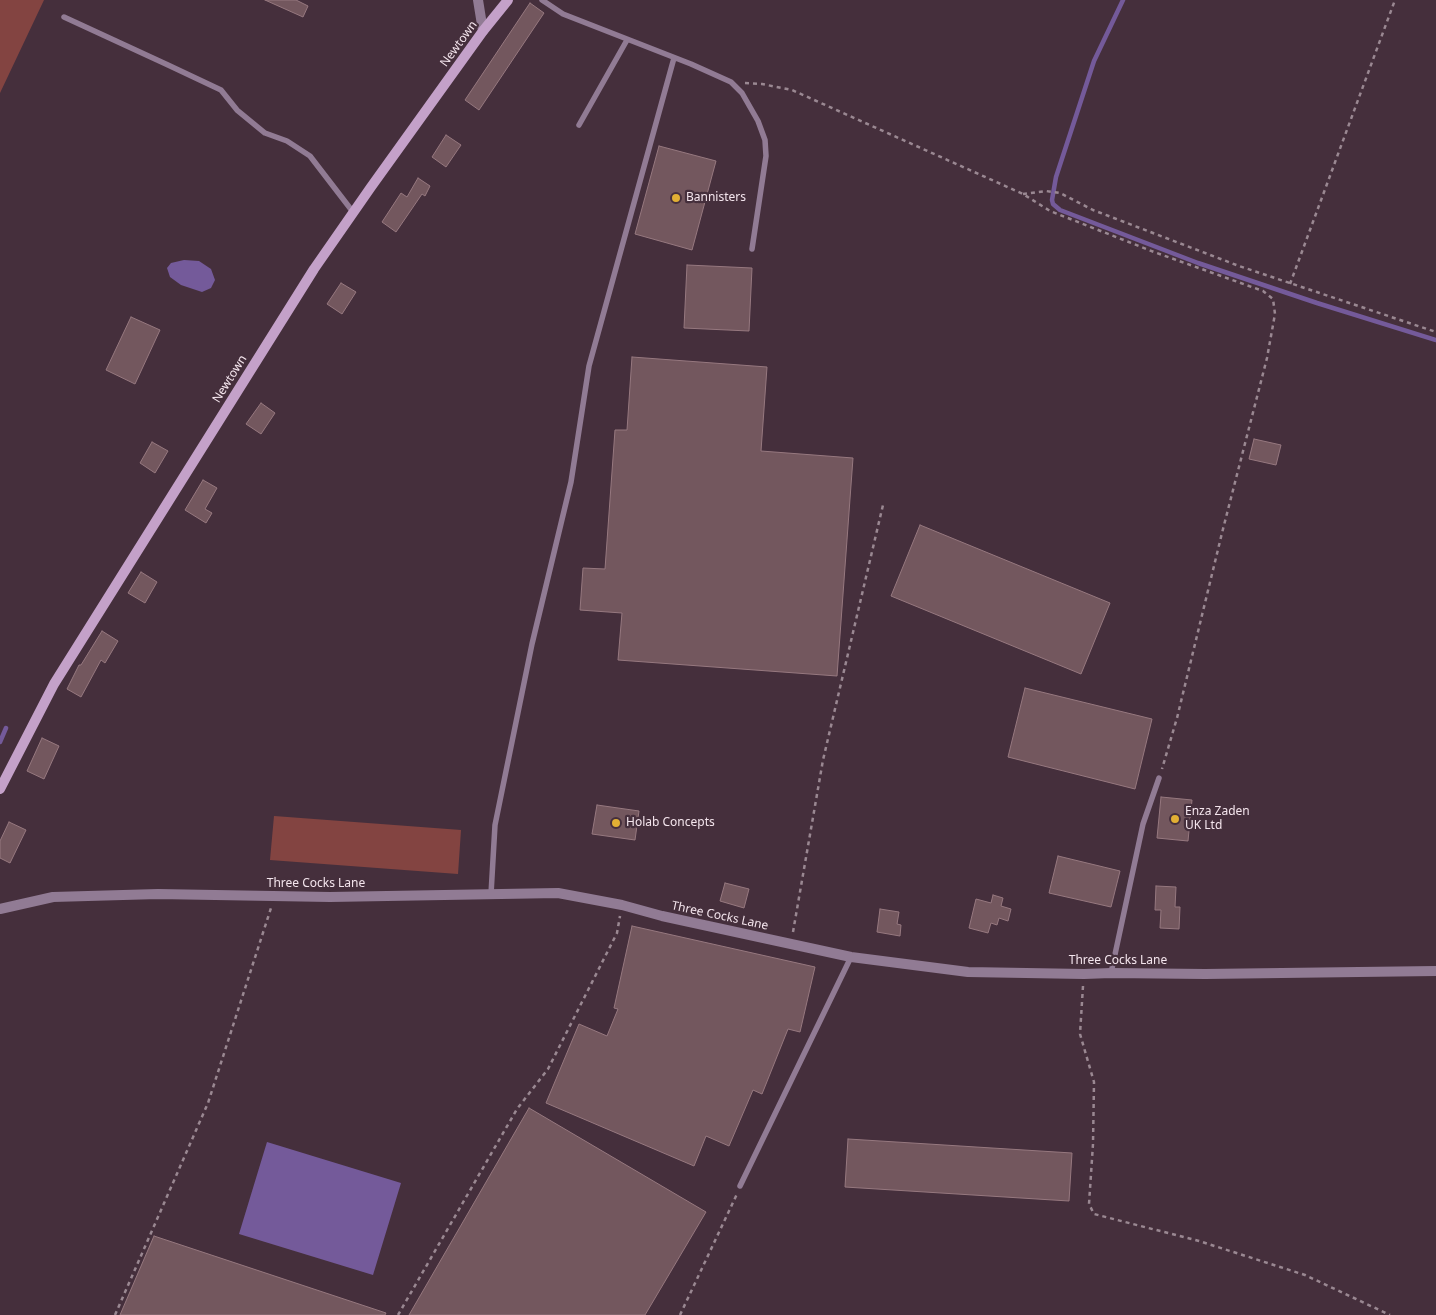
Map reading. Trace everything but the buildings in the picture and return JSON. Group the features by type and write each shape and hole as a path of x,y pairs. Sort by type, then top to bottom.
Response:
{"main road":[{"name":"Newtown","path":"0,789 54,684 314,269 508,0"}],"street":[{"path":"478,0 484,31"},
{"name":"Three Cocks Lane","path":"0,909 53,897 158,894 274,897 558,893 622,905 662,916 851,957 968,972 1205,974 1436,970"}],"lane":[{"path":"542,0 563,14 731,82 742,93 758,121 765,140 766,156 752,249"},
{"path":"64,17 221,90 238,110 265,133 287,141 310,156 354,212"},
{"path":"579,124 626,40"},
{"path":"490,894 495,825 532,644 572,482 589,366 674,58"},
{"path":"1111,973 1143,824 1159,778"},
{"path":"740,1186 851,957"}],"path":[{"path":"1290,284 1395,0"},
{"path":"731,82 762,84 792,90 1023,194 1050,211 1154,252 1262,291 1273,299 1275,314 1267,358 1177,718 1159,778"},
{"path":"1023,194 1046,191 1060,193 1093,210 1239,266 1436,332"},
{"path":"791,944 823,760 883,505"},
{"path":"115,1315 208,1104 274,897"},
{"path":"398,1315 517,1108 548,1069 617,932 622,905"},
{"path":"1084,974 1080,1034 1094,1082 1093,1144 1089,1204 1094,1214 1199,1241 1305,1275 1390,1315"},
{"path":"680,1315 740,1186"}],"shaded area":[{"path":"0,0 44,0 0,93"},
{"path":"184,260 199,261 211,269 215,280 211,288 202,292 181,285 170,277 167,268 171,263"},
{"path":"274,816 461,830 458,874 270,860"},
{"path":"267,1142 401,1183 373,1275 239,1234"}],"waterway":[{"path":"1123,0 1094,61 1056,177 1053,204 1060,210 1198,263 1436,340"},
{"path":"0,742 6,728"}],"place":[{"name":"Bannisters","path":"676,198"},
{"name":"Enza Zaden UK Ltd","path":"1175,819"},
{"name":"Holab Concepts","path":"616,823"}]}
